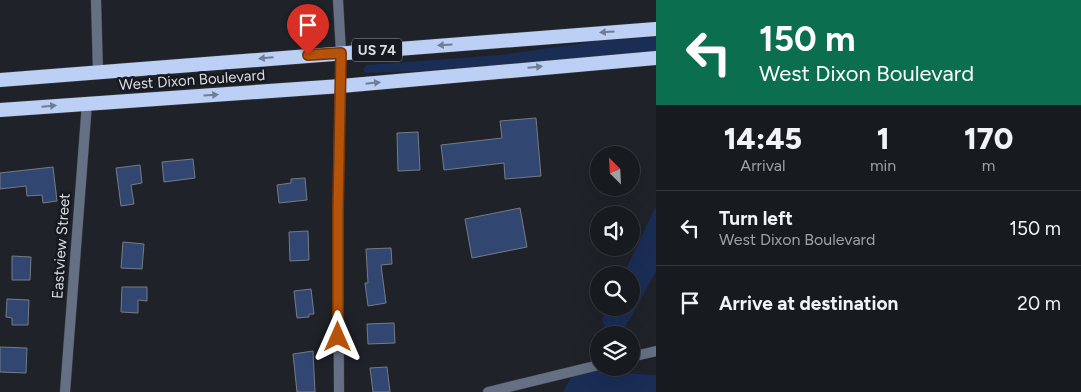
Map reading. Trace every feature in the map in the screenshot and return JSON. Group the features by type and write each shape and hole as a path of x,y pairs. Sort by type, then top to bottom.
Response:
{"highway":[{"name":"West Dixon Boulevard","path":"0,80 656,29"},
{"name":"West Dixon Boulevard","path":"0,110 341,86 656,58"}],"street":[{"path":"96,0 98,72"},
{"path":"338,0 341,53 338,210 339,392"},
{"name":"Eastview Street","path":"65,392 87,103"},
{"path":"640,355 656,351"},
{"path":"488,392 590,367"}],"shaded area":[{"path":"656,37 656,53 422,71 366,73 363,70 367,65 501,55 598,41"},
{"path":"656,206 656,271 640,301 640,266 627,266 632,256 640,256 640,239"},
{"path":"603,316 632,316 625,326 604,326 602,319"},
{"path":"575,370 590,371 590,376 656,375 656,392 563,392"}],"building":[{"path":"536,118 541,176 505,179 504,163 444,170 441,145 502,138 500,121"},
{"path":"418,132 420,170 398,171 397,133"},
{"path":"193,159 195,178 164,182 162,162"},
{"path":"140,165 142,183 131,185 134,204 121,206 116,168"},
{"path":"53,167 57,201 43,203 42,195 27,196 26,186 0,189 0,173"},
{"path":"305,178 307,200 279,203 277,185 291,183 291,179"},
{"path":"520,208 527,247 472,258 465,219"},
{"path":"308,231 309,260 290,261 289,232"},
{"path":"123,242 144,244 142,269 121,268"},
{"path":"391,248 392,264 381,265 386,303 368,306 365,283 368,283 366,249"},
{"path":"12,256 31,257 30,280 12,280"},
{"path":"122,287 147,287 147,301 138,300 138,313 121,312"},
{"path":"311,289 314,314 309,314 309,317 297,318 294,291"},
{"path":"7,299 29,300 28,325 12,325 12,318 6,317"},
{"path":"394,323 395,343 368,344 367,324"},
{"path":"0,347 27,348 26,373 0,372"},
{"path":"313,351 315,392 297,392 293,354"},
{"path":"387,367 390,392 373,392 370,368"}],"route":[{"path":"308,55 341,53 338,337"}]}
